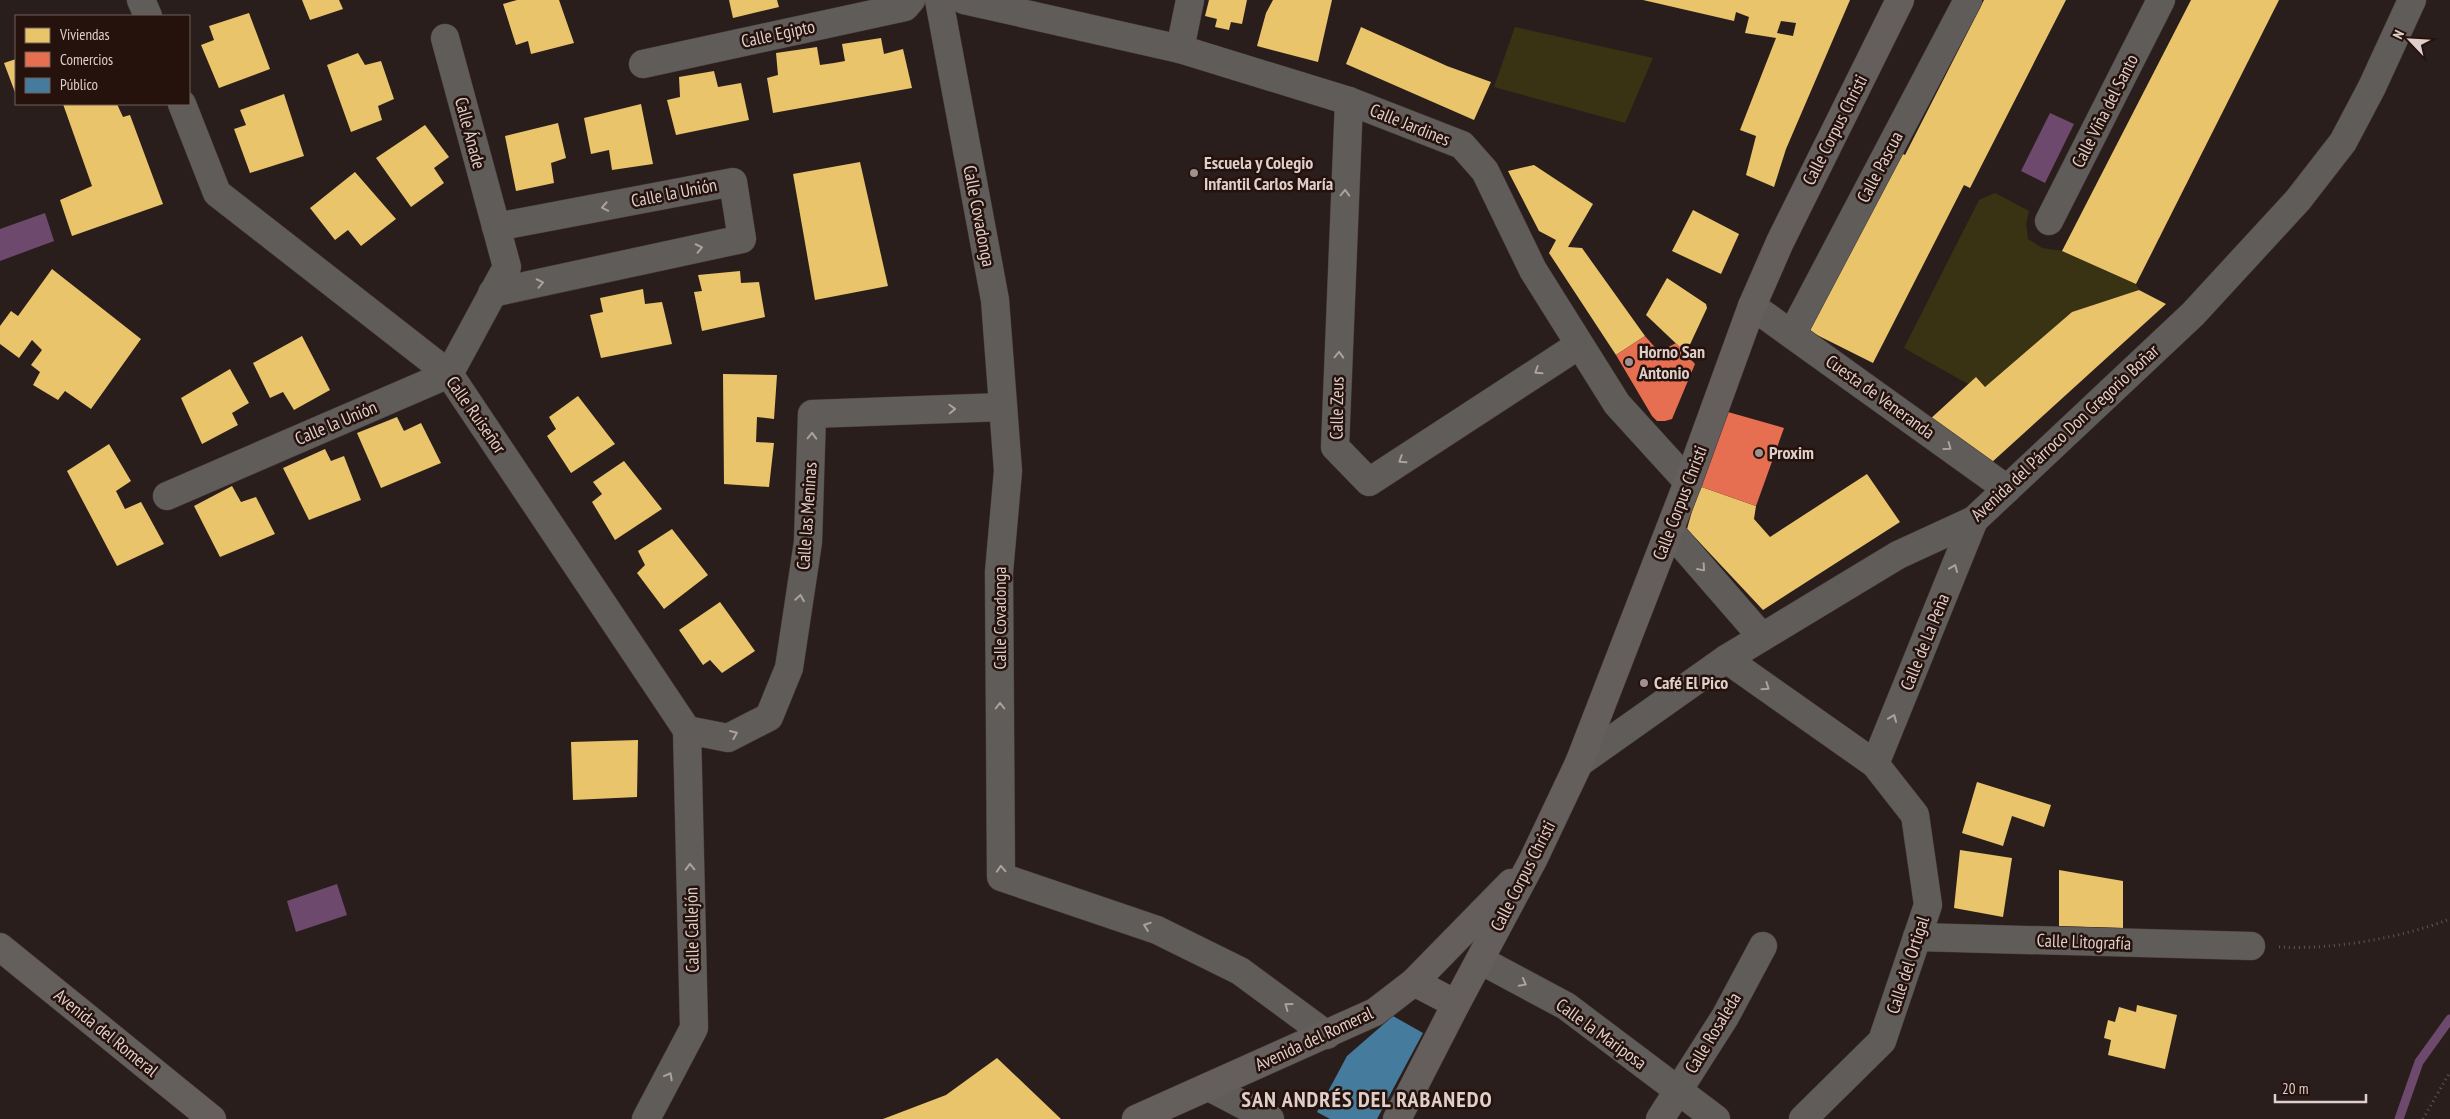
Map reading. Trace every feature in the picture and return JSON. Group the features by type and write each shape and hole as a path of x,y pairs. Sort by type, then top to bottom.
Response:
{"main road":[{"name":"Calle Corpus Christi","path":"1397,1119 1533,860 1579,763 1670,531 1752,306 1780,242 1900,0"},
{"name":"Avenida del Romeral","path":"1136,1119 1375,1012 1414,982 1533,860"},
{"name":"Avenida del Romeral","path":"0,947 212,1119"},
{"path":"1414,982 1456,1004"}],"street":[{"path":"142,0 148,15"},
{"name":"Calle Egipto","path":"642,64 905,6 911,0"},
{"name":"Calle Covadonga","path":"939,0 995,300 1008,472 999,572 1001,877 1157,930 1240,971 1328,1034"},
{"name":"Calle Jardines","path":"964,0 1180,49 1349,101 1462,146 1485,171 1533,270 1617,404 1688,482"},
{"path":"1180,49 1190,0"},
{"name":"Calle Pascua","path":"1792,334 1968,0"},
{"name":"Calle Viña del Santo","path":"2049,221 2161,0"},
{"name":"Avenida del Párroco Don Gregorio Boñar","path":"1579,763 1726,659 1898,555 1974,520 2007,490 2194,314 2298,200 2343,142 2372,87 2412,0"},
{"name":"Calle Ánade","path":"445,38 496,227"},
{"name":"Calle Zeus","path":"1349,101 1335,447 1369,482 1579,345"},
{"name":"Calle Ruiseñor","path":"182,105 217,193 449,374 687,730"},
{"name":"Calle la Unión","path":"492,293 742,239 733,182 496,227"},
{"path":"449,374 507,267 496,227"},
{"name":"Cuesta de Veneranda","path":"1752,306 2007,490"},
{"name":"Calle la Unión","path":"167,496 449,374"},
{"name":"Calle las Meninas","path":"687,730 728,738 769,717 789,668 808,542 812,414 1003,407"},
{"name":"Calle de La Peña","path":"1875,764 1974,520"},
{"path":"1670,531 1762,637"},
{"name":"Calle del Ortigal","path":"1726,659 1875,764 1915,815 1928,905 1882,1041 1803,1119"},
{"name":"Calle Callejón","path":"646,1119 694,1028 687,730"},
{"name":"Calle Litografía","path":"1918,937 2251,946"},
{"name":"Calle Rosaleda","path":"1660,1119 1725,1017 1763,946"},
{"name":"Calle la Mariposa","path":"1480,960 1566,1006 1716,1119"},
{"path":"1209,1087 1270,1119"}],"path":[{"path":"2251,946 2288,948 2399,936 2450,919"},
{"path":"2423,1119 2450,1072"}],"shaded area":[{"path":"1515,27 1653,58 1625,123 1494,87"},
{"path":"2050,113 2074,124 2045,183 2021,171"},
{"path":"1995,193 2029,211 2026,224 2028,239 2042,248 2062,251 2136,284 2139,290 2072,312 1985,387 1976,377 1968,384 1904,348 1979,200"},
{"path":"45,213 54,241 0,261 0,229"},
{"path":"337,884 347,915 296,932 287,901"}],"building: Viviendas":[{"path":"302,0 339,0 343,9 310,20"},
{"path":"517,0 559,0 574,43 531,54 528,41 516,45 503,4"},
{"path":"729,0 777,0 779,7 733,18"},
{"path":"1209,0 1247,0 1242,24 1231,22 1229,30 1215,27 1217,19 1205,16"},
{"path":"1273,0 1332,0 1318,62 1257,46 1266,13"},
{"path":"1643,0 1850,0 1786,149 1774,187 1746,175 1756,136 1740,130 1776,38 1745,33 1749,17 1736,12 1734,21","holes":["1781,21 1796,23 1793,36 1777,33"]},
{"path":"1984,0 2066,0 1970,188 1964,185 1873,363 1809,331 1901,153 1905,155"},
{"path":"2191,0 2279,0 2136,284 2062,251"},
{"path":"249,13 270,69 219,88 201,45 214,40 209,26"},
{"path":"1361,27 1447,66 1491,82 1474,120 1346,64"},
{"path":"881,38 884,54 903,49 912,88 773,113 767,78 778,75 776,53 817,47 820,65 834,63 845,61 842,44"},
{"path":"358,53 365,65 381,61 394,99 378,106 382,120 351,132 327,65"},
{"path":"15,59 15,92 4,63"},
{"path":"714,71 718,87 741,83 749,120 676,135 667,100 680,97 679,77"},
{"path":"284,94 304,156 250,173 234,129 246,125 240,110"},
{"path":"641,104 653,164 612,170 609,150 591,154 584,118"},
{"path":"63,105 117,105 123,117 130,115 163,204 72,236 60,200 92,186"},
{"path":"558,123 566,158 551,163 554,183 516,191 505,136"},
{"path":"425,125 449,157 434,168 444,183 411,207 376,158"},
{"path":"860,162 888,286 815,300 793,174"},
{"path":"1534,165 1593,204 1568,247 1582,248 1645,336 1616,355 1549,253 1556,240 1539,231 1508,171"},
{"path":"355,172 396,219 361,246 348,230 335,240 310,208"},
{"path":"1693,210 1739,234 1721,274 1672,251"},
{"path":"52,269 141,339 91,409 65,391 58,400 33,385 40,372 31,365 42,350 32,340 19,358 0,344 0,326 11,311 18,316"},
{"path":"740,271 741,283 759,282 765,317 702,331 694,292 702,291 698,275"},
{"path":"1667,278 1706,304 1707,308 1686,353 1646,315"},
{"path":"643,289 645,304 662,302 672,344 601,358 590,315 603,312 600,298"},
{"path":"2139,290 2166,304 1991,463 1928,421 1976,377 1985,387 2072,312"},
{"path":"302,336 330,390 294,410 283,392 270,398 253,363"},
{"path":"230,369 249,403 232,413 238,425 202,444 181,398"},
{"path":"723,374 777,375 774,419 757,417 756,442 774,443 769,487 724,484"},
{"path":"578,396 615,444 571,473 547,436 556,429 549,417"},
{"path":"397,417 404,431 421,423 441,463 381,488 357,433"},
{"path":"109,444 131,481 116,491 125,509 141,502 164,544 117,566 67,471"},
{"path":"325,449 331,461 344,456 361,500 309,520 283,468"},
{"path":"624,461 662,509 615,540 592,502 602,494 593,482"},
{"path":"1867,474 1900,522 1763,610 1687,529 1699,486 1756,506 1754,519 1770,537"},
{"path":"232,486 241,502 256,497 275,534 220,557 194,506"},
{"path":"672,529 708,575 664,609 637,573 645,565 638,551"},
{"path":"720,602 755,651 722,673 710,660 703,665 679,630"},
{"path":"638,740 637,797 573,800 571,742"},
{"path":"1977,782 2051,805 2044,827 2012,816 2003,846 1962,833"},
{"path":"1960,850 2012,858 2003,917 1954,908"},
{"path":"2059,870 2123,881 2123,928 2059,926"},
{"path":"2137,1005 2177,1015 2165,1069 2108,1055 2111,1040 2104,1038 2108,1020 2115,1022 2119,1007 2136,1012"},
{"path":"997,1058 1061,1119 883,1119 946,1095"}],"building: Comercios":[{"path":"1645,336 1659,352 1676,343 1695,364 1672,419 1665,421 1657,421 1652,416 1616,355"},
{"path":"1728,412 1784,428 1756,506 1699,486"}],"building: Público":[{"path":"1393,1016 1423,1033 1377,1119 1330,1119 1317,1112 1347,1056"}],"waterway":[{"path":"2399,1119 2419,1062 2450,1019"}],"place":[{"name":"Escuela y Colegio Infantil Carlos María","path":"1194,173"},
{"name":"Horno San Antonio","path":"1629,362"},
{"name":"Proxim","path":"1759,453"},
{"name":"Café El Pico","path":"1644,683"}],"district":[{"name":"SAN ANDRÉS DEL RABANEDO","path":"1367,1099"}]}
